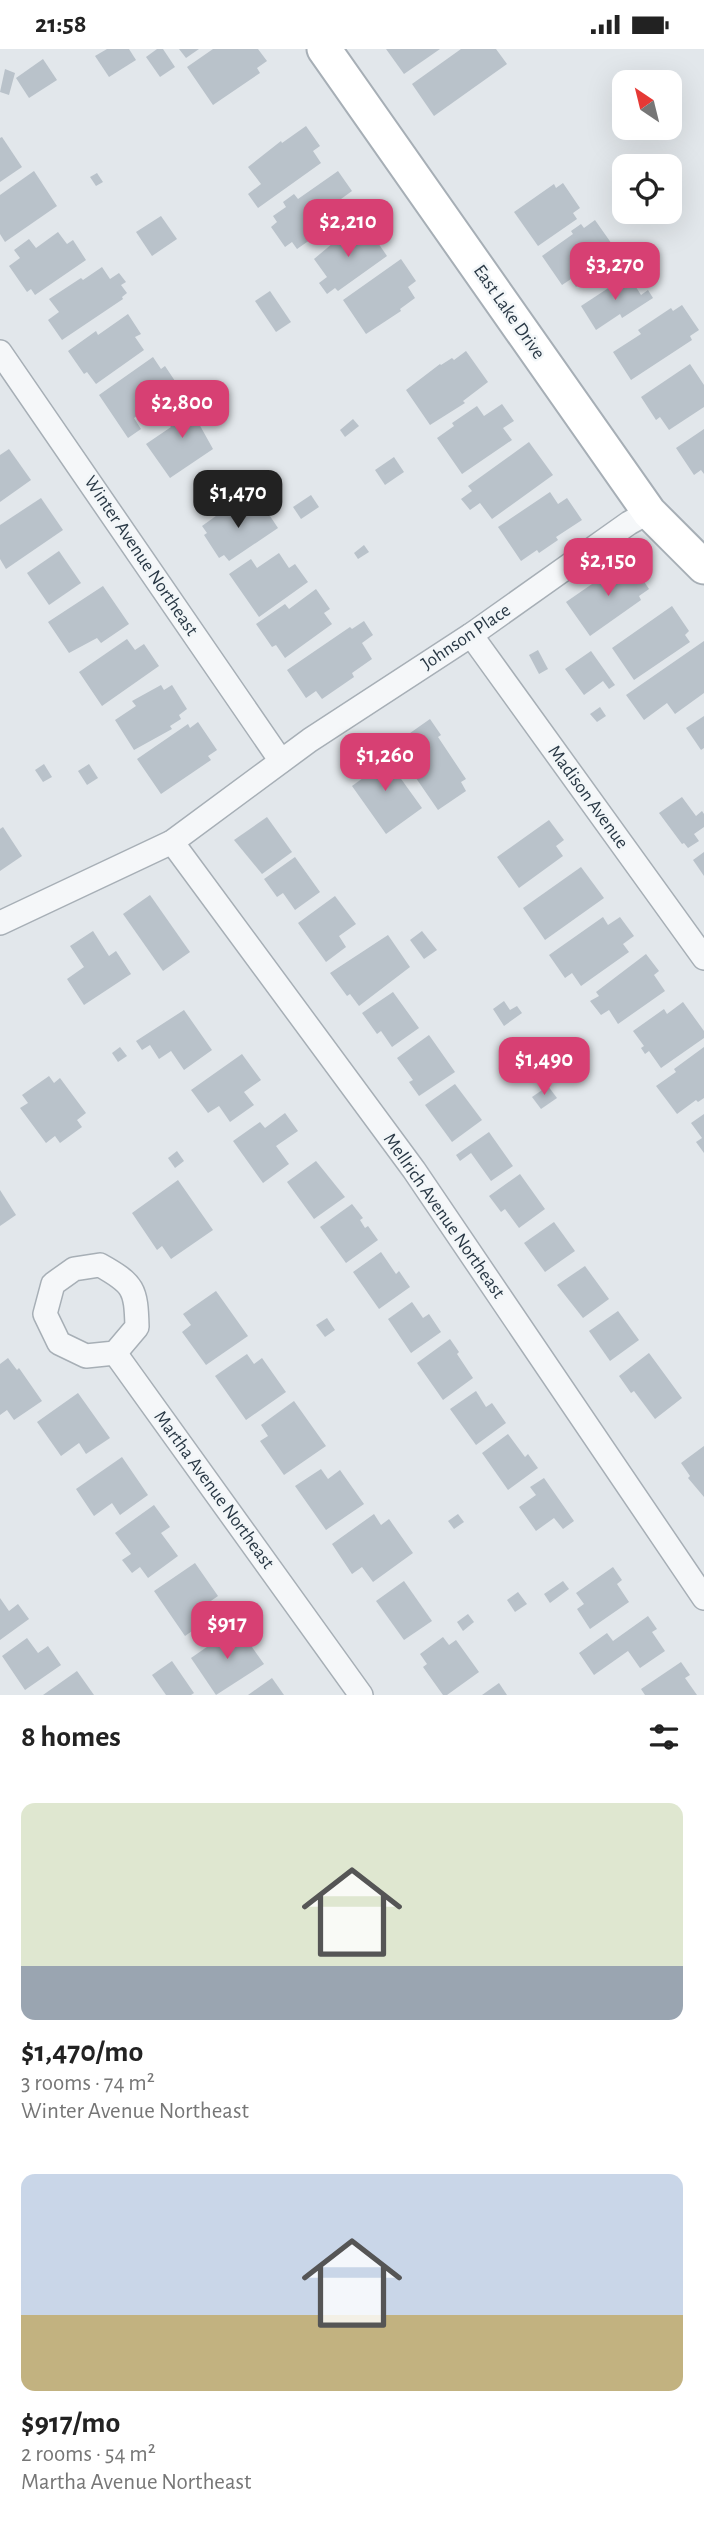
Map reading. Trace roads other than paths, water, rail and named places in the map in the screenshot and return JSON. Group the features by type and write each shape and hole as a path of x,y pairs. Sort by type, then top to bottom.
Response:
{"street":[{"name":"East Lake Drive","path":"324,49 649,512 704,567"},
{"name":"Winter Avenue Northeast","path":"0,352 281,761"},
{"name":"Johnson Place","path":"0,923 172,842 281,761 471,635 629,523 649,512"},
{"name":"Madison Avenue","path":"471,635 704,958"},
{"name":"Mellrich Avenue Northeast","path":"172,842 414,1170 704,1598"},
{"path":"100,1265 123,1277 136,1296 137,1327 116,1353 86,1356 59,1343 45,1314 53,1284 74,1269 100,1265"},
{"name":"Martha Avenue Northeast","path":"116,1353 361,1695"}]}
